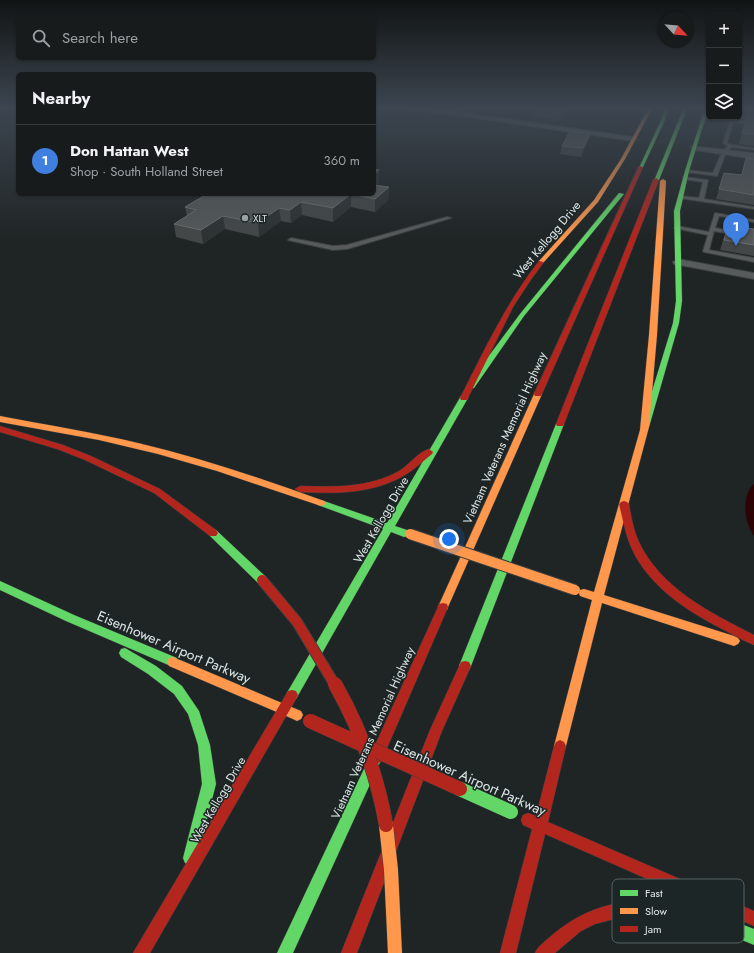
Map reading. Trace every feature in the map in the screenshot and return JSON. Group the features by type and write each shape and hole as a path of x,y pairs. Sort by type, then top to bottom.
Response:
{"main road":[{"name":"West Kellogg Drive","path":"142,953 285,710 471,386 510,307 527,280 546,256 596,201 627,151"},
{"name":"Vietnam Veterans Memorial Highway","path":"285,953 397,713 494,490 649,151"},
{"path":"348,953 436,730 461,676 531,494 612,293 667,151"},
{"path":"644,431 653,335 661,200 668,151"},
{"path":"508,953 598,598 644,431 676,323 679,301 677,211 686,175 695,151"},
{"path":"471,386 522,315 639,174"},
{"path":"0,419 180,457 598,598 754,648"},
{"path":"0,429 88,458 157,491 218,536 285,604 337,683 362,735 374,769 386,827 391,871 395,953"},
{"path":"254,481 286,488 340,490 361,488 384,482 402,472 435,448"},
{"path":"624,504 634,544 653,576 674,595 696,610 754,640"},
{"name":"Eisenhower Airport Parkway","path":"0,585 70,618 310,721 663,879"},
{"path":"70,618 152,670 178,690 193,711 204,745 209,784 183,884"},
{"path":"543,953 576,926 608,910 612,910"},
{"name":"Eisenhower Airport Parkway","path":"744,915 754,919"},
{"path":"744,933 754,937"}],"street":[{"path":"737,151 754,156"},
{"path":"678,262 754,276"}],"lane":[{"path":"686,175 716,175 726,151"},
{"path":"686,175 706,181 701,200"},
{"path":"681,197 754,208"},
{"path":"754,221 717,214 706,251 754,260"},
{"path":"292,240 332,248 347,247 449,218"},
{"path":"677,228 754,236"}],"shaded area":[{"path":"754,484 754,536 748,524 745,509 747,495"}],"building":[{"path":"746,158 754,159 754,195 719,189 724,173 742,175"},
{"path":"376,185 389,187 375,199 361,196 376,196"},
{"path":"204,196 348,196 333,208 301,202 290,210 279,208 258,223 223,216 201,230 174,224 196,210 185,207"},
{"path":"728,225 754,229 754,245 724,240"}],"traffic: fast":[{"path":"641,167 648,151"},
{"path":"656,180 668,151"},
{"path":"645,427 676,323 679,301 677,211 693,151"},
{"path":"471,386 522,315 621,194"},
{"path":"292,695 464,398"},
{"path":"465,666 560,424"},
{"path":"321,503 404,533"},
{"path":"213,533 262,580"},
{"path":"0,585 70,618 173,662"},
{"path":"125,653 152,670 178,690 193,711 204,745 209,784 190,858"},
{"path":"285,953 376,758"},
{"path":"460,789 511,812"},
{"path":"744,933 754,937"}],"traffic: slow":[{"path":"541,262 596,201 627,151"},
{"path":"644,431 653,335 663,181"},
{"path":"443,607 538,394"},
{"path":"0,419 99,437 179,456 321,503"},
{"path":"560,746 598,598 645,427"},
{"path":"410,534 575,590"},
{"path":"584,593 734,641"},
{"path":"173,662 297,715"},
{"path":"386,825 391,870 395,953"}],"traffic: jam":[{"path":"538,394 641,167"},
{"path":"560,424 656,180"},
{"path":"464,398 510,307 527,280 541,262"},
{"path":"0,429 60,447 88,458 157,491 213,533"},
{"path":"300,489 339,490 378,483 402,473 413,466 429,452"},
{"path":"624,504 631,536 642,558 654,574 668,588 701,612 754,640"},
{"path":"262,580 280,600 304,633 319,656 347,706 371,763 382,803 386,825"},
{"path":"376,758 443,607"},
{"path":"349,953 436,730 465,666"},
{"path":"141,953 292,695"},
{"path":"310,721 460,789"},
{"path":"508,953 560,746"},
{"path":"528,820 663,879"},
{"path":"543,953 576,926 592,918 612,911"},
{"path":"744,915 754,919"}],"place":[{"name":"XLT","path":"245,218"},
{"name":"Don Hattan West","path":"736,246"}]}
